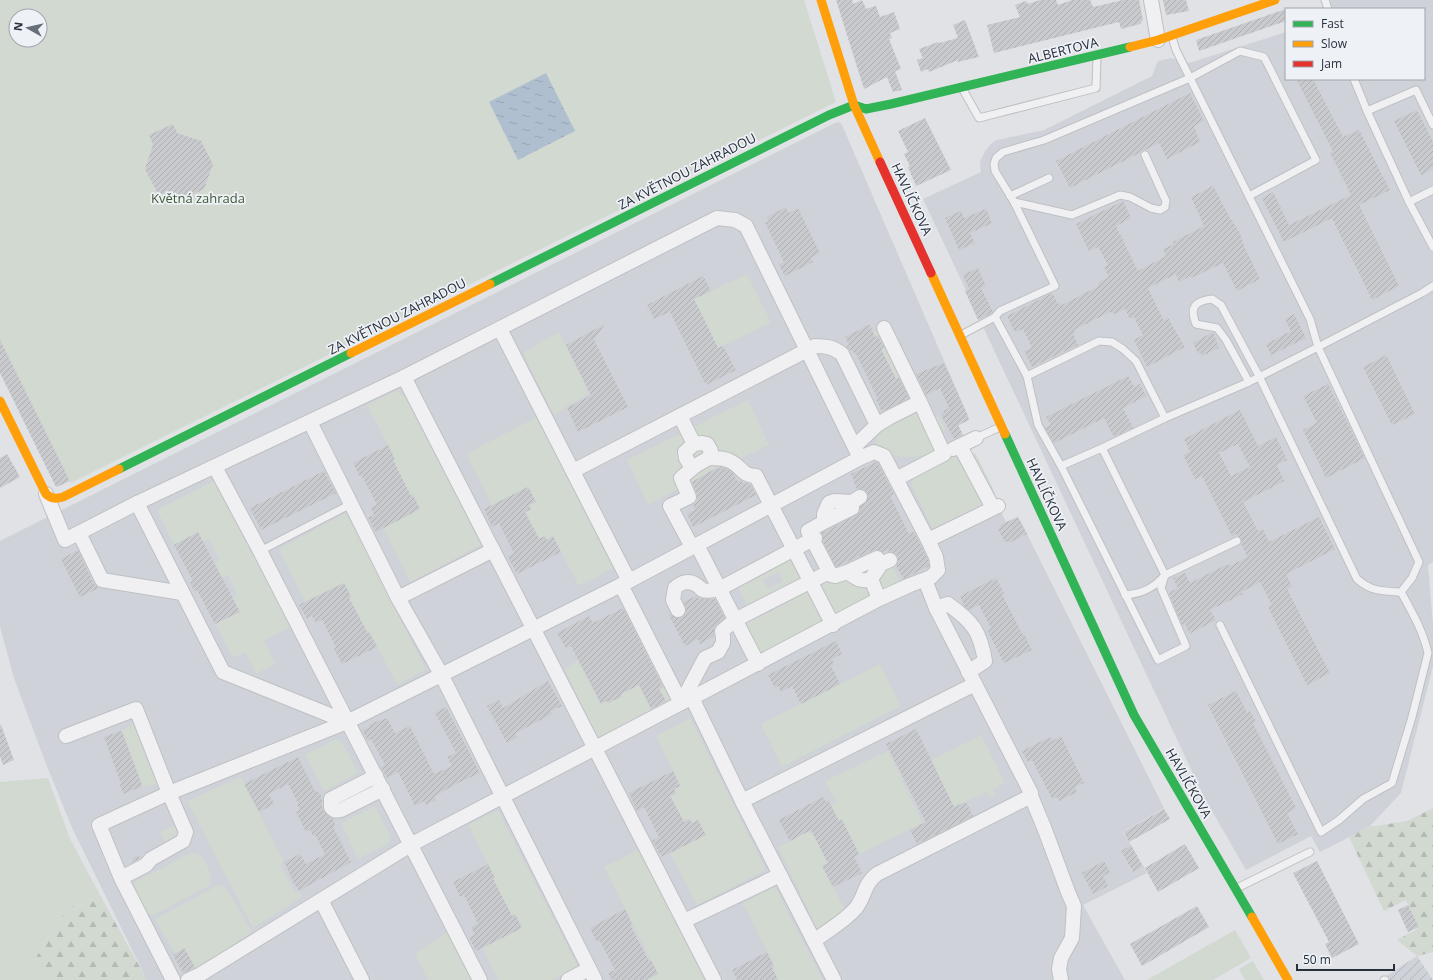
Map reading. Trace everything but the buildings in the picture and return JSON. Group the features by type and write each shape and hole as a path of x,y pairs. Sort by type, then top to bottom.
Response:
{"street":[{"name":"HAVLÍČKOVA","path":"821,0 854,105 1134,715 1288,980"},
{"path":"1151,0 1158,40"},
{"name":"ALBERTOVA","path":"854,105 866,109 962,88 1158,40 1275,0"},
{"name":"ZA KVĚTNOU ZAHRADOU","path":"46,494 50,498 56,499 63,497 822,118 854,105"},
{"path":"0,401 46,494 64,540 137,503 404,378 717,218 735,220 746,226 857,452"},
{"path":"884,328 944,454"},
{"path":"500,329 573,471 625,583 742,801 834,980"},
{"path":"573,471 815,346 826,346 835,349 842,354 877,425"},
{"path":"404,378 714,980"},
{"path":"172,980 120,878 99,825 169,793 347,722 625,583 771,505 857,452 877,425 920,402"},
{"path":"680,416 694,444"},
{"path":"310,422 398,598 441,674 592,974 568,980"},
{"path":"896,479 976,438"},
{"path":"695,466 690,465 686,458 685,452 694,444 708,444 711,451 709,458"},
{"path":"928,540 995,507 960,446"},
{"path":"188,980 201,974 412,844 833,625 879,599 931,577 938,570 936,557 884,456 874,452 857,452"},
{"path":"758,664 720,589 670,506 689,497 681,478 695,466 709,458 721,458 732,462 747,476 756,476 833,625"},
{"path":"215,467 412,844 480,980"},
{"path":"847,572 862,581 866,581 871,579 885,562 877,558 847,572 834,576 831,575 814,538 808,530 824,522 824,514 829,503 834,501 856,499"},
{"path":"137,503 223,672 347,722"},
{"path":"79,533 102,580 182,593"},
{"path":"678,610 673,600 675,588 680,583 685,582 695,584 702,590 720,589 814,538"},
{"path":"398,598 493,550"},
{"path":"687,701 705,658 718,652 723,643 724,637 722,631 735,620 829,572"},
{"path":"871,579 879,599"},
{"path":"924,580 936,608 1030,793 1074,906 1072,938 1062,958 1059,969 1061,980"},
{"path":"936,608 948,604 962,614 973,626 982,642 985,661 968,672"},
{"path":"742,801 975,684"},
{"path":"66,736 136,709 186,832 183,841 150,859 146,865 120,878"},
{"path":"376,776 331,799 331,807 333,810 341,810 383,789"},
{"path":"814,940 857,906 867,884 877,874 1030,796"},
{"path":"684,921 780,875"},
{"path":"321,900 362,980"}],"lane":[{"path":"1172,36 1176,50 1310,319 1318,347 1419,562 1412,578 1401,592"},
{"path":"960,335 995,317 1000,311 1055,286 1012,199 995,171 994,164 996,158 1003,152 1044,140 1190,78 1240,51 1264,57 1316,160 1249,196"},
{"path":"962,88 978,118 1096,88 1097,55"},
{"path":"1354,80 1366,112 1408,202 1433,247"},
{"path":"1366,112 1416,90 1433,125"},
{"path":"1012,199 1072,215 1120,195 1130,197 1151,208 1160,210 1165,207 1166,201 1145,155"},
{"path":"1012,199 1049,178"},
{"path":"1408,202 1433,190"},
{"path":"1061,466 1165,418 1249,382 1433,286"},
{"path":"1249,382 1226,340 1217,328 1196,324 1192,315 1193,308 1198,302 1212,299 1221,305 1259,376 1357,579 1365,586 1376,590 1401,592"},
{"path":"995,317 1027,376 1038,425 1061,466 1158,660 1186,646 1162,588 1165,575 1102,448"},
{"path":"1226,340 1237,334"},
{"path":"1027,376 1099,341 1112,342 1123,349 1136,361 1165,418"},
{"path":"976,438 1001,426"},
{"path":"260,551 351,504"},
{"path":"1125,595 1151,588 1156,585 1165,575 1237,541"},
{"path":"1220,625 1320,832 1339,820 1363,799 1392,783 1402,753 1428,653 1419,625 1401,592"},
{"path":"1235,888 1310,852"}],"shaded area":[{"path":"1329,0 1433,0 1433,562 1428,565 1433,625 1433,666 1401,793 1369,827 1320,852 1311,836 1246,870 1205,799 923,199 981,172 980,162 985,151 997,140 1044,130 1152,76 1158,61 1171,58 1189,63 1285,32 1285,80 1425,80 1425,8 1333,8"},
{"path":"839,122 842,125 968,416 967,421 958,426 1006,522 1015,518 1020,520 1164,808 1123,832 1131,845 1121,851 1132,871 1143,865 1147,873 1083,905 1125,980 147,980 73,830 46,764 14,678 0,627 0,541"},
{"path":"1417,956 1433,980 1380,980"}],"green space":[{"name":"Květná zahrada","path":"0,0 804,0 836,102 71,483 0,345"},
{"path":"747,274 771,322 718,348 694,299"},
{"path":"881,328 908,390 903,393 904,386 900,377 896,379 881,349 885,347 878,336 875,337 873,332"},
{"path":"559,332 586,387 587,392 584,397 565,407 566,408 554,415 523,353"},
{"path":"396,391 408,399 481,545 410,582 383,528 420,509 413,495 411,497 393,460 395,459 367,405"},
{"path":"748,400 769,445 689,483 648,505 627,460"},
{"path":"917,405 937,450 915,457 893,455 878,451 875,431"},
{"path":"938,415 946,429 939,432 931,419"},
{"path":"537,417 613,568 579,586 553,537 547,540 545,536 539,539 525,512 531,509 529,505 535,502 531,491 492,505 466,454"},
{"path":"956,454 976,454 995,493 993,494 995,501 934,532 912,486 912,480 914,477 941,461"},
{"path":"216,480 290,627 264,641 275,664 256,674 245,652 233,658 215,623 230,599 237,595 228,575 220,579 213,563 219,560 209,539 201,543 196,534 174,545 157,510"},
{"path":"346,513 426,669 397,685 370,633 368,633 349,598 351,597 344,583 305,602 279,549"},
{"path":"793,551 809,581 750,611 735,581","holes":["779,572 783,581 768,589 763,580"]},
{"path":"890,562 901,584 880,595 875,578"},
{"path":"842,575 870,585 876,597 831,619 812,582"},
{"path":"809,583 829,621 758,659 738,621"},
{"path":"578,660 601,704 607,701 609,703 621,697 621,694 633,673 651,709 666,702 659,689 666,687 672,702 599,741 564,669"},
{"path":"880,664 901,706 782,767 761,724"},
{"path":"690,718 766,870 697,905 670,853 705,835 689,819 684,822 670,796 676,794 674,789 680,785 656,736"},
{"path":"134,723 158,783 142,787 122,731 120,732"},
{"path":"981,735 1005,783 993,789 995,795 990,797 987,792 954,807 931,760"},
{"path":"336,739 342,742 358,773 324,791 305,755"},
{"path":"888,751 923,823 859,854 842,819 835,823 831,806 836,802 825,781"},
{"path":"241,777 284,862 280,865 295,893 299,891 302,897 253,928 187,801"},
{"path":"48,778 70,839 100,895 67,909 35,959 42,980 0,980 0,782"},
{"path":"375,806 390,836 390,843 358,859 341,823"},
{"path":"1433,808 1433,952 1417,956 1397,940 1419,928 1406,900 1384,911 1349,837 1369,827 1407,821"},
{"path":"498,810 578,967 552,980 498,980 482,948 521,928 514,914 512,916 493,879 495,878 468,825"},
{"path":"178,824 184,837 167,846 160,832"},
{"path":"806,833 811,833 814,835 827,863 822,866 847,913 819,933 778,847"},
{"path":"638,850 705,980 645,980 658,974 604,867"},
{"path":"189,854 198,854 205,861 211,876 210,885 154,915 146,914 132,885 135,882"},
{"path":"218,885 226,888 252,932 196,970 185,949 175,954 155,919"},
{"path":"775,887 823,980 778,980 772,967 774,966 743,903"},
{"path":"100,895 147,980 42,980 35,959 67,909"},
{"path":"1235,930 1251,958 1213,980 1147,980"},
{"path":"447,932 472,980 428,980 415,954"},
{"path":"1253,961 1264,980 1245,980 1239,969"}],"water":[{"path":"546,73 575,131 518,160 489,102"}],"traffic: fast":[{"path":"854,105 866,109 891,104 1130,47"},
{"path":"490,284 829,115 854,105"},
{"path":"119,469 351,353"},
{"path":"1005,434 1134,715 1252,917"}],"traffic: slow":[{"path":"821,0 854,105 880,162"},
{"path":"1130,47 1158,40 1275,0"},
{"path":"931,273 1005,434"},
{"path":"351,353 490,284"},
{"path":"0,401 46,494 50,497 63,497 119,469"},
{"path":"1252,917 1288,980"}],"traffic: jam":[{"path":"880,162 931,273"}]}
